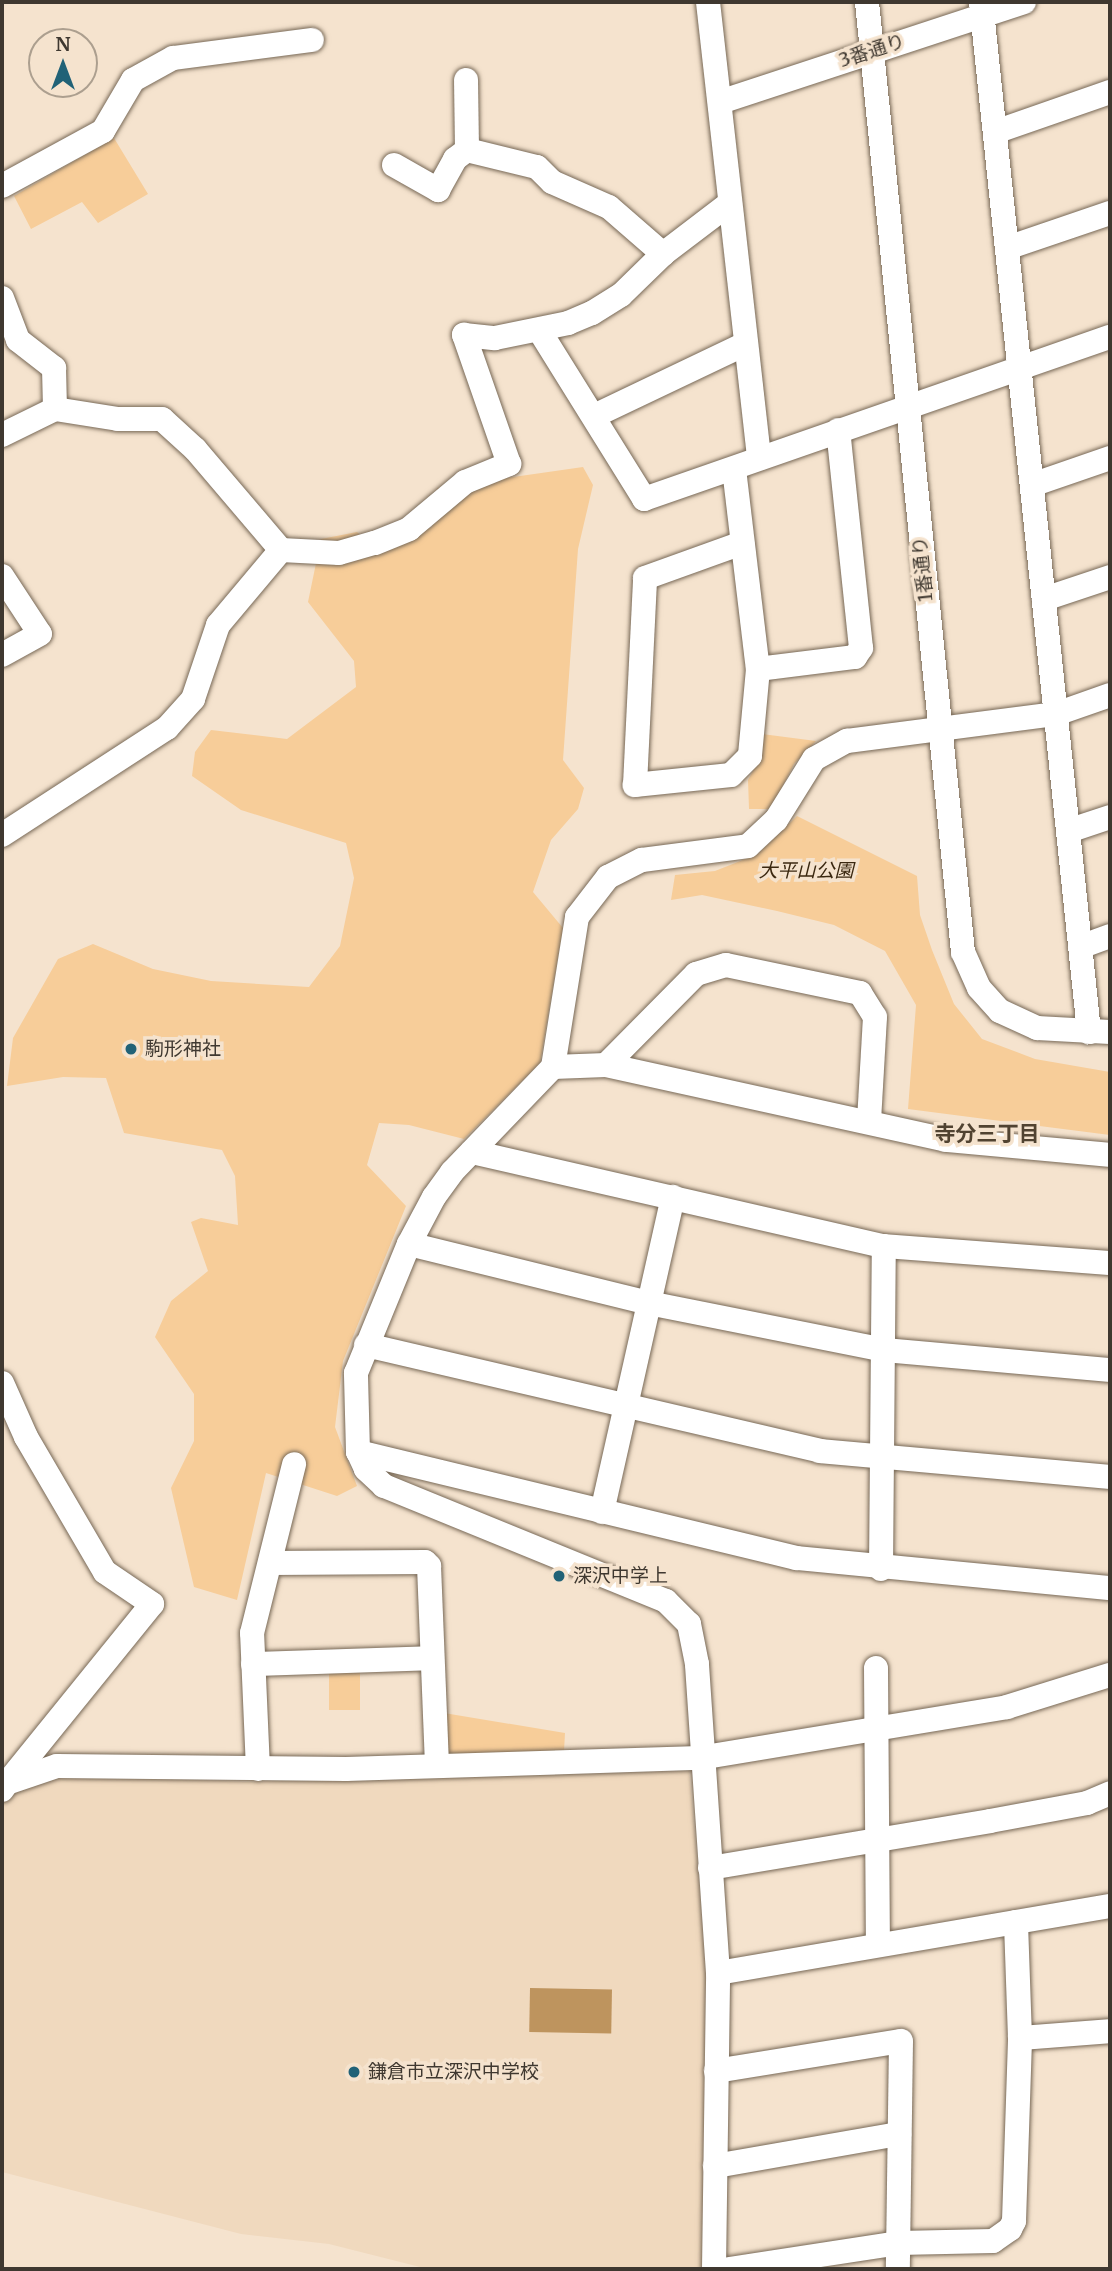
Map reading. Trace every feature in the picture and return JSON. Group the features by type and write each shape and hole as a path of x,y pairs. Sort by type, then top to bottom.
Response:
{"street":[{"path":"708,2 758,457"},
{"name":"1番通り","path":"867,2 963,952 979,988 1000,1011 1037,1028 1100,1032"},
{"name":"3番通り","path":"720,102 872,51 982,9 1024,2"},
{"path":"982,9 1080,947 1100,1032"},
{"path":"2,186 103,131 132,80 173,58 312,40"},
{"path":"466,80 467,150"},
{"path":"995,132 1110,92"},
{"path":"394,165 438,190 456,159 467,150"},
{"path":"467,150 537,167 552,182 609,207 663,254"},
{"path":"2,435 55,410 118,419 162,419 195,449 281,550 339,553 374,543 410,529 465,482 509,464 464,335 495,338 568,323 611,301 663,254 730,202"},
{"path":"1007,248 1110,213"},
{"path":"3,312 18,340 54,368 55,410"},
{"path":"539,330 644,499 907,404 1110,337"},
{"path":"594,416 745,344"},
{"path":"758,668 855,657 861,648 838,430"},
{"path":"1032,485 1110,458"},
{"path":"734,468 758,668 750,756 731,775 635,785 645,578 742,543"},
{"path":"2,835 166,728 193,699 218,625 281,550"},
{"path":"2,576 40,634 2,655"},
{"path":"1044,599 1110,577"},
{"path":"714,2269 718,1973 700,1758 694,1642 689,1624 673,1607 384,1486 366,1469 358,1452 353,1391 366,1345 410,1244 434,1197 472,1152 553,1067 577,916 608,877 642,860 748,846 776,820 814,759 847,741 1056,714 1110,695"},
{"path":"1068,831 1110,817"},
{"path":"1080,947 1110,936"},
{"path":"606,1065 696,974 726,965 860,992 875,1017 869,1121"},
{"path":"553,1067 606,1065 946,1140 1110,1155"},
{"path":"472,1152 884,1246 1110,1263"},
{"path":"602,1512 673,1197"},
{"path":"410,1244 649,1303 884,1350 1110,1370"},
{"path":"881,1569 884,1246"},
{"path":"366,1345 820,1451 883,1460 1110,1477"},
{"path":"2,1383 26,1437 105,1572 152,1604 4,1786"},
{"path":"358,1452 797,1558 881,1569 1110,1588"},
{"path":"258,1769 253,1633 294,1464"},
{"path":"270,1563 425,1562 437,1766"},
{"path":"253,1664 432,1658"},
{"path":"876,1668 878,1943"},
{"path":"4,1786 57,1766 258,1769 700,1758 876,1731 1007,1707 1110,1675"},
{"path":"710,1868 1087,1803 1110,1793"},
{"path":"718,1973 878,1943 1110,1906"},
{"path":"729,2269 898,2243 993,2241 1010,2229 1014,2221 1020,2038 1016,1922"},
{"path":"1020,2038 1110,2031"},
{"path":"716,2071 901,2041 898,2269"},
{"path":"715,2166 899,2134"}],"shaded area":[{"name":"鎌倉市立深沢中学校","path":"689,1771 707,1972 704,2264 696,2269 428,2269 329,2244 241,2234 2,2172 2,1804 13,1789 47,1774 246,1782"},
{"path":"530,1988 612,1989 611,2033 529,2032"}],"green space":[{"path":"114,138 148,194 98,223 82,202 31,229 14,196"},
{"path":"583,467 593,485 578,549 563,760 584,788 578,809 551,840 533,892 563,928 540,1063 464,1139 409,1125 379,1123 367,1165 406,1206 343,1361 335,1427 357,1486 337,1496 266,1473 237,1600 194,1587 171,1488 194,1441 194,1394 155,1337 171,1301 208,1271 191,1222 201,1218 238,1225 235,1176 222,1150 124,1133 106,1078 63,1077 7,1086 13,1038 58,959 93,944 153,969 211,981 309,987 340,946 354,878 346,843 241,810 192,776 195,752 211,730 287,739 356,687 354,661 308,602 321,539 357,532 378,548 432,527 437,488"},
{"path":"762,734 816,741 794,764 771,809 749,809 748,780 760,758"},
{"name":"大平山公園","path":"797,816 917,876 920,915 932,950 954,1004 982,1039 1035,1059 1110,1072 1110,1135 908,1109 916,1005 885,951 834,925 777,911 702,895 671,900 675,875 715,871 758,854"},
{"path":"329,1669 360,1669 360,1710 329,1710"},
{"path":"444,1713 565,1733 564,1751 446,1755"}],"place":[{"name":"駒形神社","path":"131,1049"},
{"name":"深沢中学上","path":"559,1576"},
{"name":"鎌倉市立深沢中学校","path":"354,2072"}],"district":[{"name":"寺分三丁目","path":"987,1134"}]}
